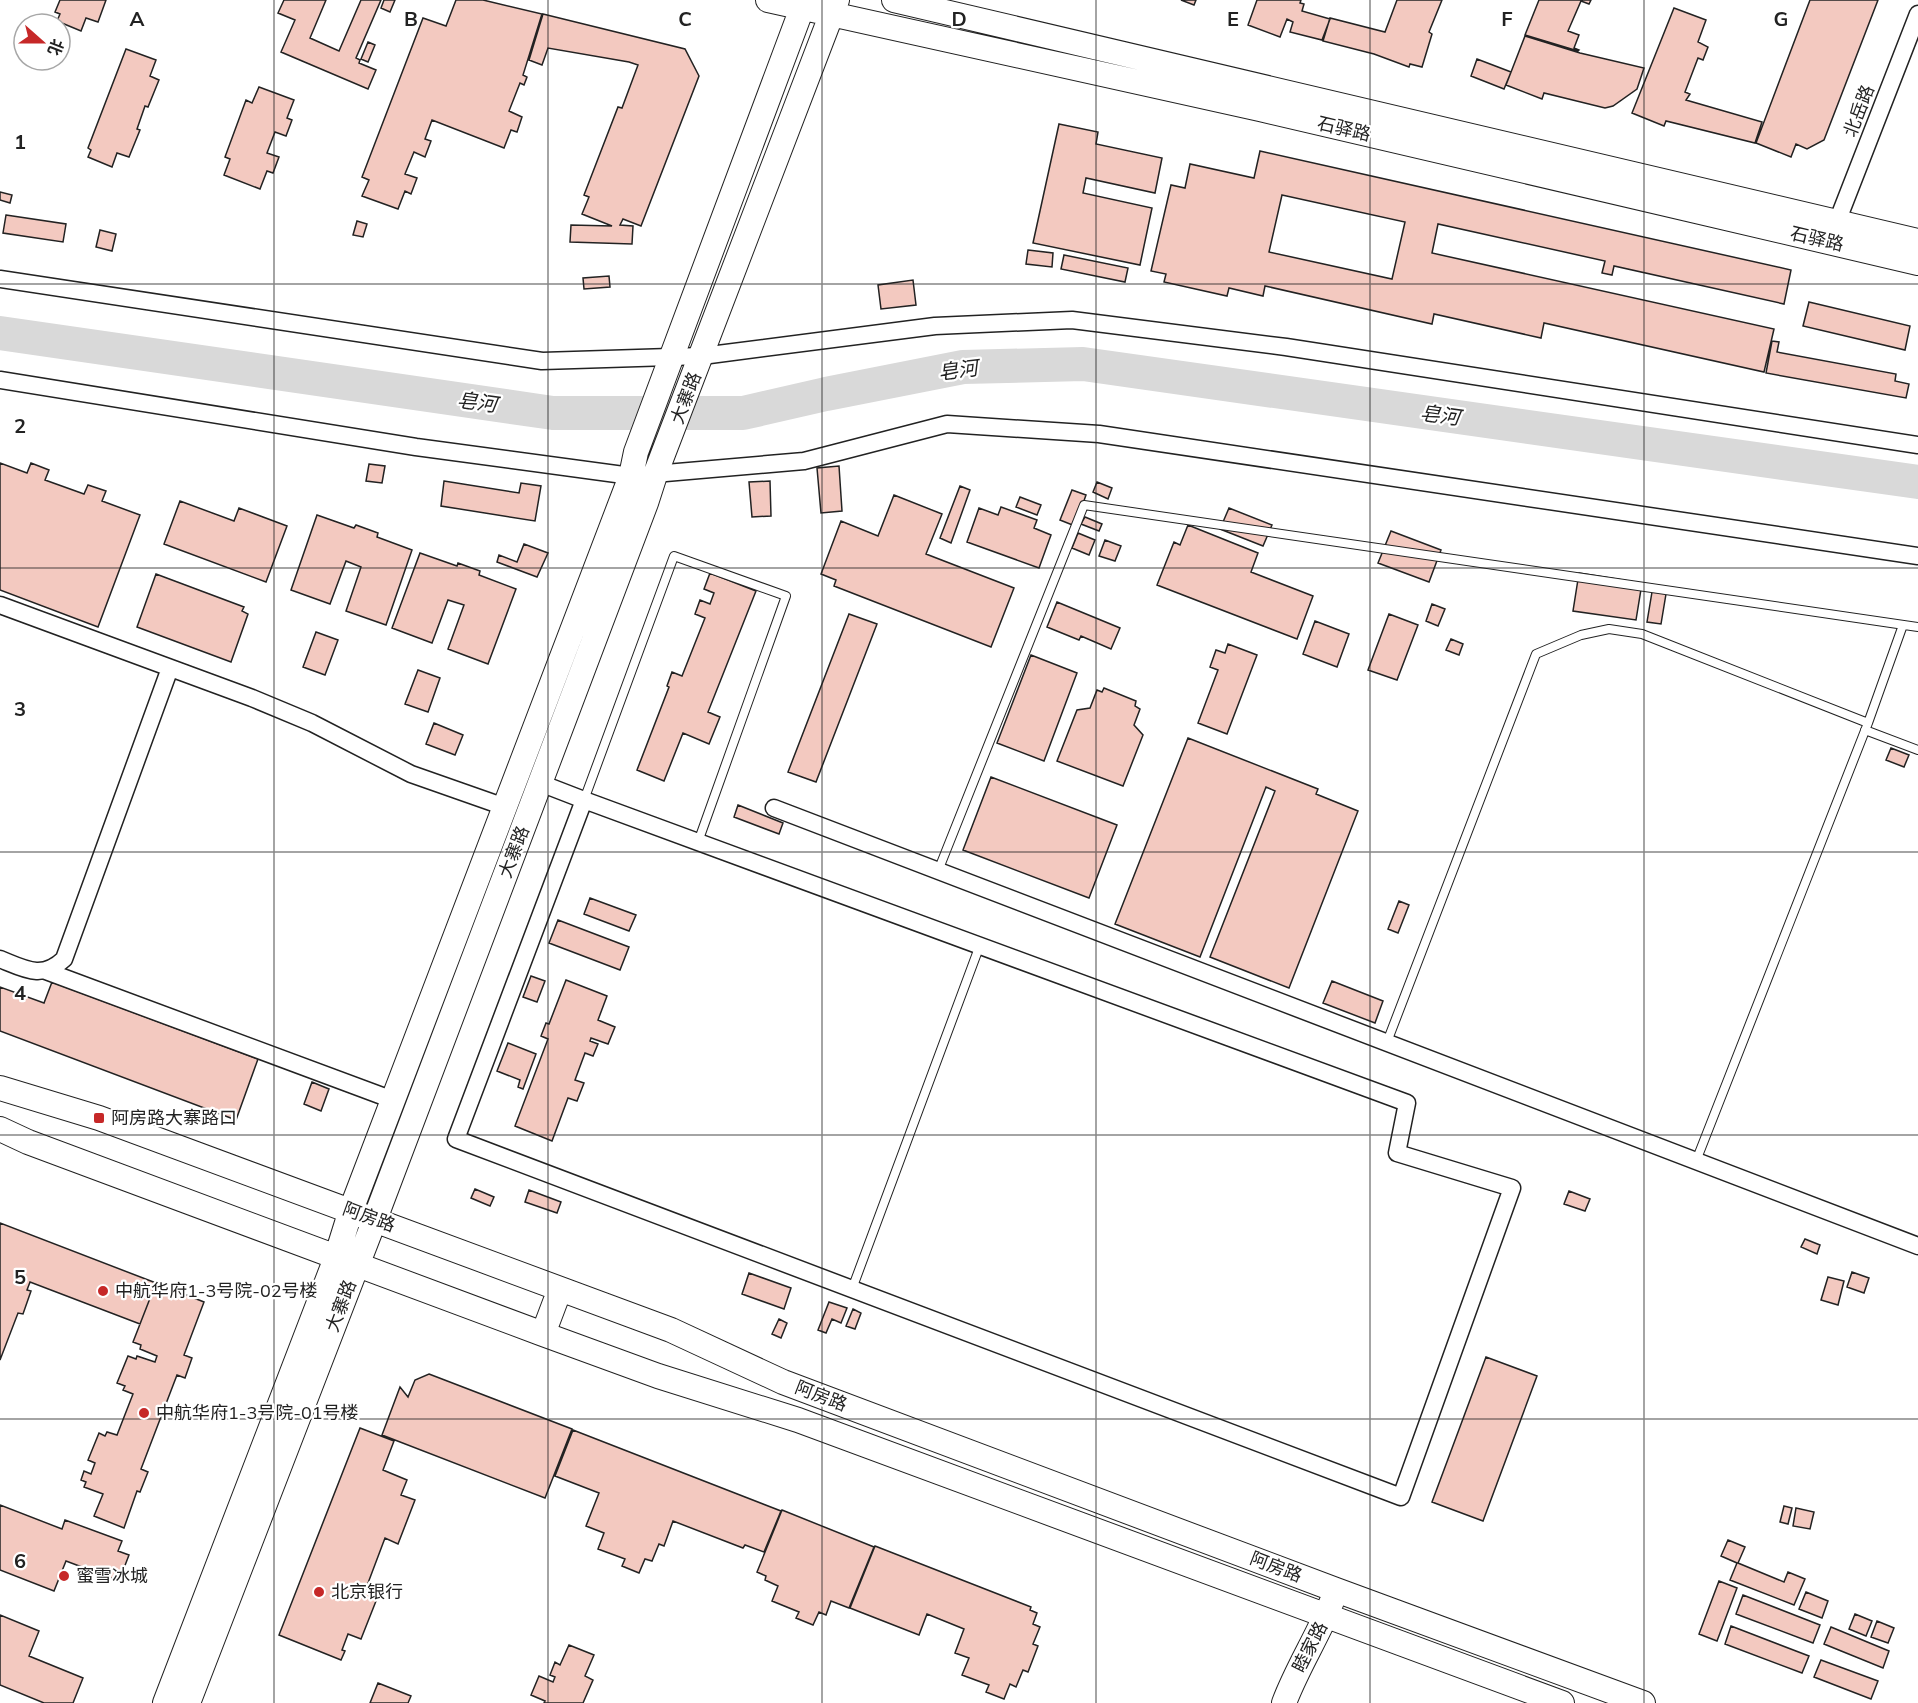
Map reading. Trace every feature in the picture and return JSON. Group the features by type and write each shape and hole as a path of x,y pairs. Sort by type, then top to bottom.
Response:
{"main road":[{"name":"石驿路","path":"768,0 834,7 1918,263"},
{"name":"石驿路","path":"894,0 1918,241"},
{"name":"大寨路","path":"188,1703 346,1262 351,1210 631,476 636,452 804,4"},
{"name":"大寨路","path":"165,1703 346,1262 375,1219 834,7"},
{"name":"阿房路","path":"0,1088 99,1118 351,1210 671,1330 783,1382 1643,1703"},
{"name":"阿房路","path":"0,1129 28,1142 346,1262 658,1376 798,1420 1562,1703"},
{"path":"543,1334 560,1289"},
{"name":"睦家路","path":"1284,1703 1336,1590"}],"street":[{"name":"北岳路","path":"1837,222 1918,14"},
{"path":"0,279 542,361 702,356 935,326 1072,320 1286,347 1918,445"},
{"path":"0,380 416,447 631,476 804,461 947,424 1099,434 1918,556"},
{"path":"0,605 252,698 312,723 411,774 505,807"},
{"path":"46,971 55,967 64,958 170,668"},
{"path":"540,783 1407,1102 1396,1153 1512,1188 1401,1497 456,1139 584,800"},
{"path":"774,808 1918,1246"},
{"path":"0,959 31,971 46,971 393,1100"}],"lane":[{"path":"938,871 1084,506 1918,627"},
{"path":"584,800 674,556 775,592 786,597 698,842"},
{"path":"1696,1161 1866,727 1903,625"},
{"path":"1387,1042 1536,654 1581,635 1609,629 1642,634 1918,750"},
{"path":"852,1289 980,945"}],"building":[{"path":"60,0 106,0 98,22 86,18 81,31 72,27 72,12 55,12"},
{"path":"284,0 326,0 310,38 339,51 361,0 381,0 356,58 360,60 359,63 376,70 368,89 281,52 295,20 278,13"},
{"path":"384,0 395,0 390,12 381,8"},
{"path":"456,0 483,0 542,14 523,75 527,77 524,85 520,83 509,111 522,117 517,132 511,130 504,148 432,120 425,139 431,141 425,157 414,152 405,174 417,178 411,194 405,191 398,209 362,196 369,180 362,177 423,18 446,26"},
{"path":"1181,0 1196,0 1194,5"},
{"path":"1257,0 1301,0 1300,3 1304,4 1302,11 1330,19 1322,40 1290,32 1293,22 1287,19 1280,37 1248,25"},
{"path":"1397,0 1442,0 1429,32 1432,34 1422,67 1410,64 1409,67 1374,54 1323,41 1330,18 1385,32"},
{"path":"1539,0 1591,0 1589,4 1581,1 1568,31 1579,35 1574,48 1578,51 1525,35"},
{"path":"1810,0 1878,0 1824,140 1807,149 1796,144 1791,157 1756,143"},
{"path":"1674,8 1706,20 1698,42 1708,47 1703,60 1698,58 1685,92 1690,94 1686,100 1762,122 1755,143 1666,121 1664,126 1632,113"},
{"path":"543,14 685,49 699,76 641,226 623,219 620,225 633,226 632,244 570,242 571,225 612,226 582,214 589,197 584,195 618,107 622,108 638,65 548,48 542,65 529,60"},
{"path":"1525,36 1580,53 1644,68 1637,89 1613,106 1605,108 1544,93 1542,99 1506,85"},
{"path":"368,42 375,45 368,62 361,59"},
{"path":"126,49 156,60 150,76 159,80 148,107 145,106 137,129 140,130 129,157 117,153 112,167 88,157 91,150 88,148"},
{"path":"1477,59 1511,72 1504,89 1471,76"},
{"path":"259,87 294,100 287,118 292,120 286,136 275,132 267,153 279,157 273,173 267,171 260,189 224,175 230,159 225,157 246,100 252,103"},
{"path":"1059,124 1098,132 1096,144 1162,158 1155,193 1086,178 1083,193 1152,208 1140,265 1033,243"},
{"path":"1260,151 1791,270 1784,304 1614,266 1612,275 1602,273 1605,261 1438,224 1432,253 1774,329 1764,372 1544,323 1541,338 1434,314 1432,324 1265,286 1263,296 1229,288 1227,296 1164,282 1166,274 1151,271 1171,185 1185,188 1190,164 1254,178","holes":["1282,195 1405,222 1392,279 1269,252"]},
{"path":"0,192 12,195 10,203 0,200"},
{"path":"6,215 66,224 63,242 3,233"},
{"path":"357,221 367,224 363,237 353,235"},
{"path":"100,230 116,234 112,251 96,247"},
{"path":"1028,250 1053,253 1052,267 1026,264"},
{"path":"1064,255 1128,268 1125,282 1061,269"},
{"path":"609,276 610,287 584,289 583,278"},
{"path":"913,280 916,305 881,309 878,285"},
{"path":"1809,302 1910,326 1905,350 1803,326"},
{"path":"1772,341 1779,342 1777,352 1896,374 1895,381 1909,384 1906,398 1766,373"},
{"path":"0,463 27,473 31,463 49,470 45,480 84,494 88,485 106,491 102,501 140,515 98,627 0,590"},
{"path":"369,464 385,466 382,483 366,481"},
{"path":"839,466 842,511 821,513 817,468"},
{"path":"444,481 519,493 521,483 541,486 535,521 441,506"},
{"path":"770,481 771,516 752,517 749,482"},
{"path":"1097,482 1112,488 1108,499 1093,492"},
{"path":"960,486 970,490 951,543 940,538"},
{"path":"1072,490 1086,495 1075,526 1060,520"},
{"path":"894,495 942,514 926,554 1014,588 991,647 834,586 836,580 821,574 841,521 878,536"},
{"path":"1020,497 1041,505 1037,515 1016,507"},
{"path":"180,501 234,521 239,508 287,526 266,582 164,544"},
{"path":"1001,507 1037,520 1034,528 1051,535 1039,568 967,542 979,508 998,515"},
{"path":"1229,508 1272,525 1263,546 1220,529"},
{"path":"317,515 354,528 356,525 378,533 377,537 412,550 386,625 346,611 361,567 346,561 330,604 291,590"},
{"path":"1085,517 1102,524 1099,531 1081,524"},
{"path":"1188,525 1258,553 1251,572 1313,596 1297,639 1157,585 1174,542 1180,545"},
{"path":"1391,531 1441,550 1429,582 1378,563"},
{"path":"1078,533 1095,540 1089,555 1072,548"},
{"path":"1105,540 1121,546 1115,561 1099,556"},
{"path":"524,544 548,553 537,577 497,562 499,555 517,562"},
{"path":"420,553 457,566 458,563 480,571 479,575 516,589 488,664 448,649 464,605 448,600 432,643 392,628"},
{"path":"710,573 756,591 708,712 720,717 709,744 683,733 664,781 637,770 669,687 667,686 672,672 682,676 705,618 695,614 700,600 710,604 714,593 704,589"},
{"path":"1579,573 1642,583 1636,620 1573,611"},
{"path":"156,574 244,607 242,611 248,614 231,662 137,627"},
{"path":"1653,586 1667,588 1661,624 1647,622"},
{"path":"1057,602 1120,628 1111,649 1081,636 1079,640 1047,627"},
{"path":"1432,604 1445,609 1438,626 1426,621"},
{"path":"849,614 877,624 816,782 788,772"},
{"path":"1389,614 1418,625 1397,680 1368,670"},
{"path":"1315,621 1349,634 1337,667 1303,654"},
{"path":"316,632 338,640 325,675 303,667"},
{"path":"1451,639 1463,644 1459,655 1446,650"},
{"path":"1228,644 1257,655 1227,734 1198,723 1218,670 1210,667 1216,650 1225,653"},
{"path":"1031,655 1077,673 1044,761 997,743"},
{"path":"418,670 440,678 428,712 405,704"},
{"path":"1104,688 1136,701 1135,706 1140,709 1134,725 1143,735 1123,786 1057,761 1077,710 1090,708 1097,690 1102,692"},
{"path":"434,723 463,735 455,755 426,744"},
{"path":"1188,738 1318,789 1316,794 1358,811 1289,988 1210,957 1275,791 1266,787 1200,957 1115,924"},
{"path":"1891,748 1909,755 1904,767 1886,760"},
{"path":"991,777 1117,825 1089,898 963,850"},
{"path":"738,805 783,823 779,834 734,817"},
{"path":"590,898 636,915 629,931 584,914"},
{"path":"1399,901 1409,905 1398,933 1388,929"},
{"path":"558,920 629,947 620,970 549,943"},
{"path":"531,976 545,981 537,1002 523,997"},
{"path":"566,980 607,996 598,1020 615,1027 608,1044 591,1038 590,1041 598,1044 593,1056 585,1053 575,1080 584,1083 577,1101 568,1098 552,1141 515,1126 548,1039 541,1036 546,1023 549,1024"},
{"path":"1332,981 1383,1001 1375,1023 1323,1003"},
{"path":"52,982 258,1059 236,1120 0,1031 0,987 44,1003"},
{"path":"508,1043 536,1054 523,1089 518,1087 520,1080 497,1071"},
{"path":"312,1082 329,1089 321,1111 304,1104"},
{"path":"475,1189 494,1197 490,1206 471,1198"},
{"path":"529,1190 561,1202 557,1213 525,1202"},
{"path":"1569,1191 1590,1199 1585,1211 1564,1204"},
{"name":"中航华府1-3号院-02号楼","path":"0,1223 156,1283 140,1324 30,1282 27,1290 31,1291 23,1314 18,1313 0,1360"},
{"path":"1805,1239 1820,1245 1817,1254 1801,1247"},
{"path":"1852,1272 1869,1278 1864,1293 1847,1287"},
{"path":"749,1273 791,1288 784,1309 742,1294"},
{"path":"1828,1277 1844,1281 1838,1305 1821,1300"},
{"name":"中航华府1-3号院-01号楼","path":"156,1283 204,1302 184,1355 192,1358 185,1378 177,1375 141,1469 148,1472 140,1492 137,1491 124,1528 94,1516 103,1494 84,1487 86,1482 81,1480 84,1471 91,1474 95,1463 88,1460 99,1433 105,1436 107,1432 117,1435 133,1394 123,1390 125,1386 117,1383 128,1356 136,1359 137,1356 155,1362 157,1356 140,1349 141,1345 133,1342"},
{"path":"829,1302 847,1308 841,1323 832,1319 826,1333 818,1330"},
{"path":"853,1309 861,1313 855,1329 846,1326"},
{"path":"779,1319 787,1323 781,1338 772,1334"},
{"path":"1486,1357 1537,1376 1483,1521 1432,1502"},
{"path":"429,1374 572,1429 545,1498 382,1435 400,1387 408,1397 415,1380"},
{"path":"360,1428 394,1441 383,1470 407,1480 401,1495 415,1500 398,1544 385,1538 365,1591 378,1596 361,1639 348,1634 341,1660 279,1635"},
{"path":"573,1430 781,1511 764,1552 745,1545 743,1548 673,1521 664,1546 659,1544 652,1561 645,1559 639,1573 622,1566 625,1559 598,1549 604,1533 586,1526 599,1493 555,1476"},
{"path":"0,1505 62,1529 65,1520 122,1541 118,1551 129,1555 119,1581 66,1561 54,1591 0,1570"},
{"path":"1784,1506 1792,1508 1788,1524 1780,1522"},
{"path":"1796,1508 1814,1512 1810,1529 1793,1526"},
{"path":"782,1510 874,1547 849,1608 831,1601 826,1615 819,1612 813,1625 796,1618 799,1612 772,1601 778,1586 765,1580 766,1576 757,1572"},
{"path":"1728,1540 1745,1547 1738,1563 1784,1582 1788,1572 1805,1579 1794,1605 1730,1580 1737,1563 1721,1556"},
{"path":"875,1546 1031,1607 1030,1610 1037,1613 1033,1624 1040,1627 1033,1644 1038,1646 1028,1672 1023,1670 1016,1687 1010,1684 1004,1699 986,1692 989,1685 962,1675 969,1658 955,1653 964,1629 927,1614 919,1635 850,1608"},
{"path":"1719,1581 1737,1588 1717,1641 1699,1634"},
{"path":"1806,1592 1828,1601 1822,1618 1799,1609"},
{"path":"1743,1595 1820,1625 1813,1643 1736,1614"},
{"path":"1855,1614 1872,1621 1866,1636 1849,1629"},
{"path":"0,1615 39,1631 29,1656 83,1678 73,1703 44,1703 0,1685"},
{"path":"1877,1621 1894,1628 1888,1643 1871,1637"},
{"path":"1731,1626 1809,1656 1802,1673 1725,1644"},
{"path":"1831,1627 1889,1651 1883,1668 1824,1644"},
{"path":"569,1645 594,1655 585,1676 593,1680 583,1703 544,1703 545,1701 531,1695 539,1676 553,1682 555,1677 550,1675 555,1662 560,1665"},
{"path":"1821,1660 1878,1681 1871,1699 1814,1677"},
{"path":"378,1683 411,1696 408,1703 370,1703"}],"waterway":[{"name":"皂河","path":"0,333 553,413 743,413 963,367 1083,364 1918,482"}],"place":[{"name":"阿房路大寨路口","path":"99,1118"},
{"name":"中航华府1-3号院-02号楼","path":"103,1291"},
{"name":"中航华府1-3号院-01号楼","path":"144,1413"},
{"name":"蜜雪冰城","path":"64,1576"},
{"name":"北京银行","path":"319,1592"}]}
